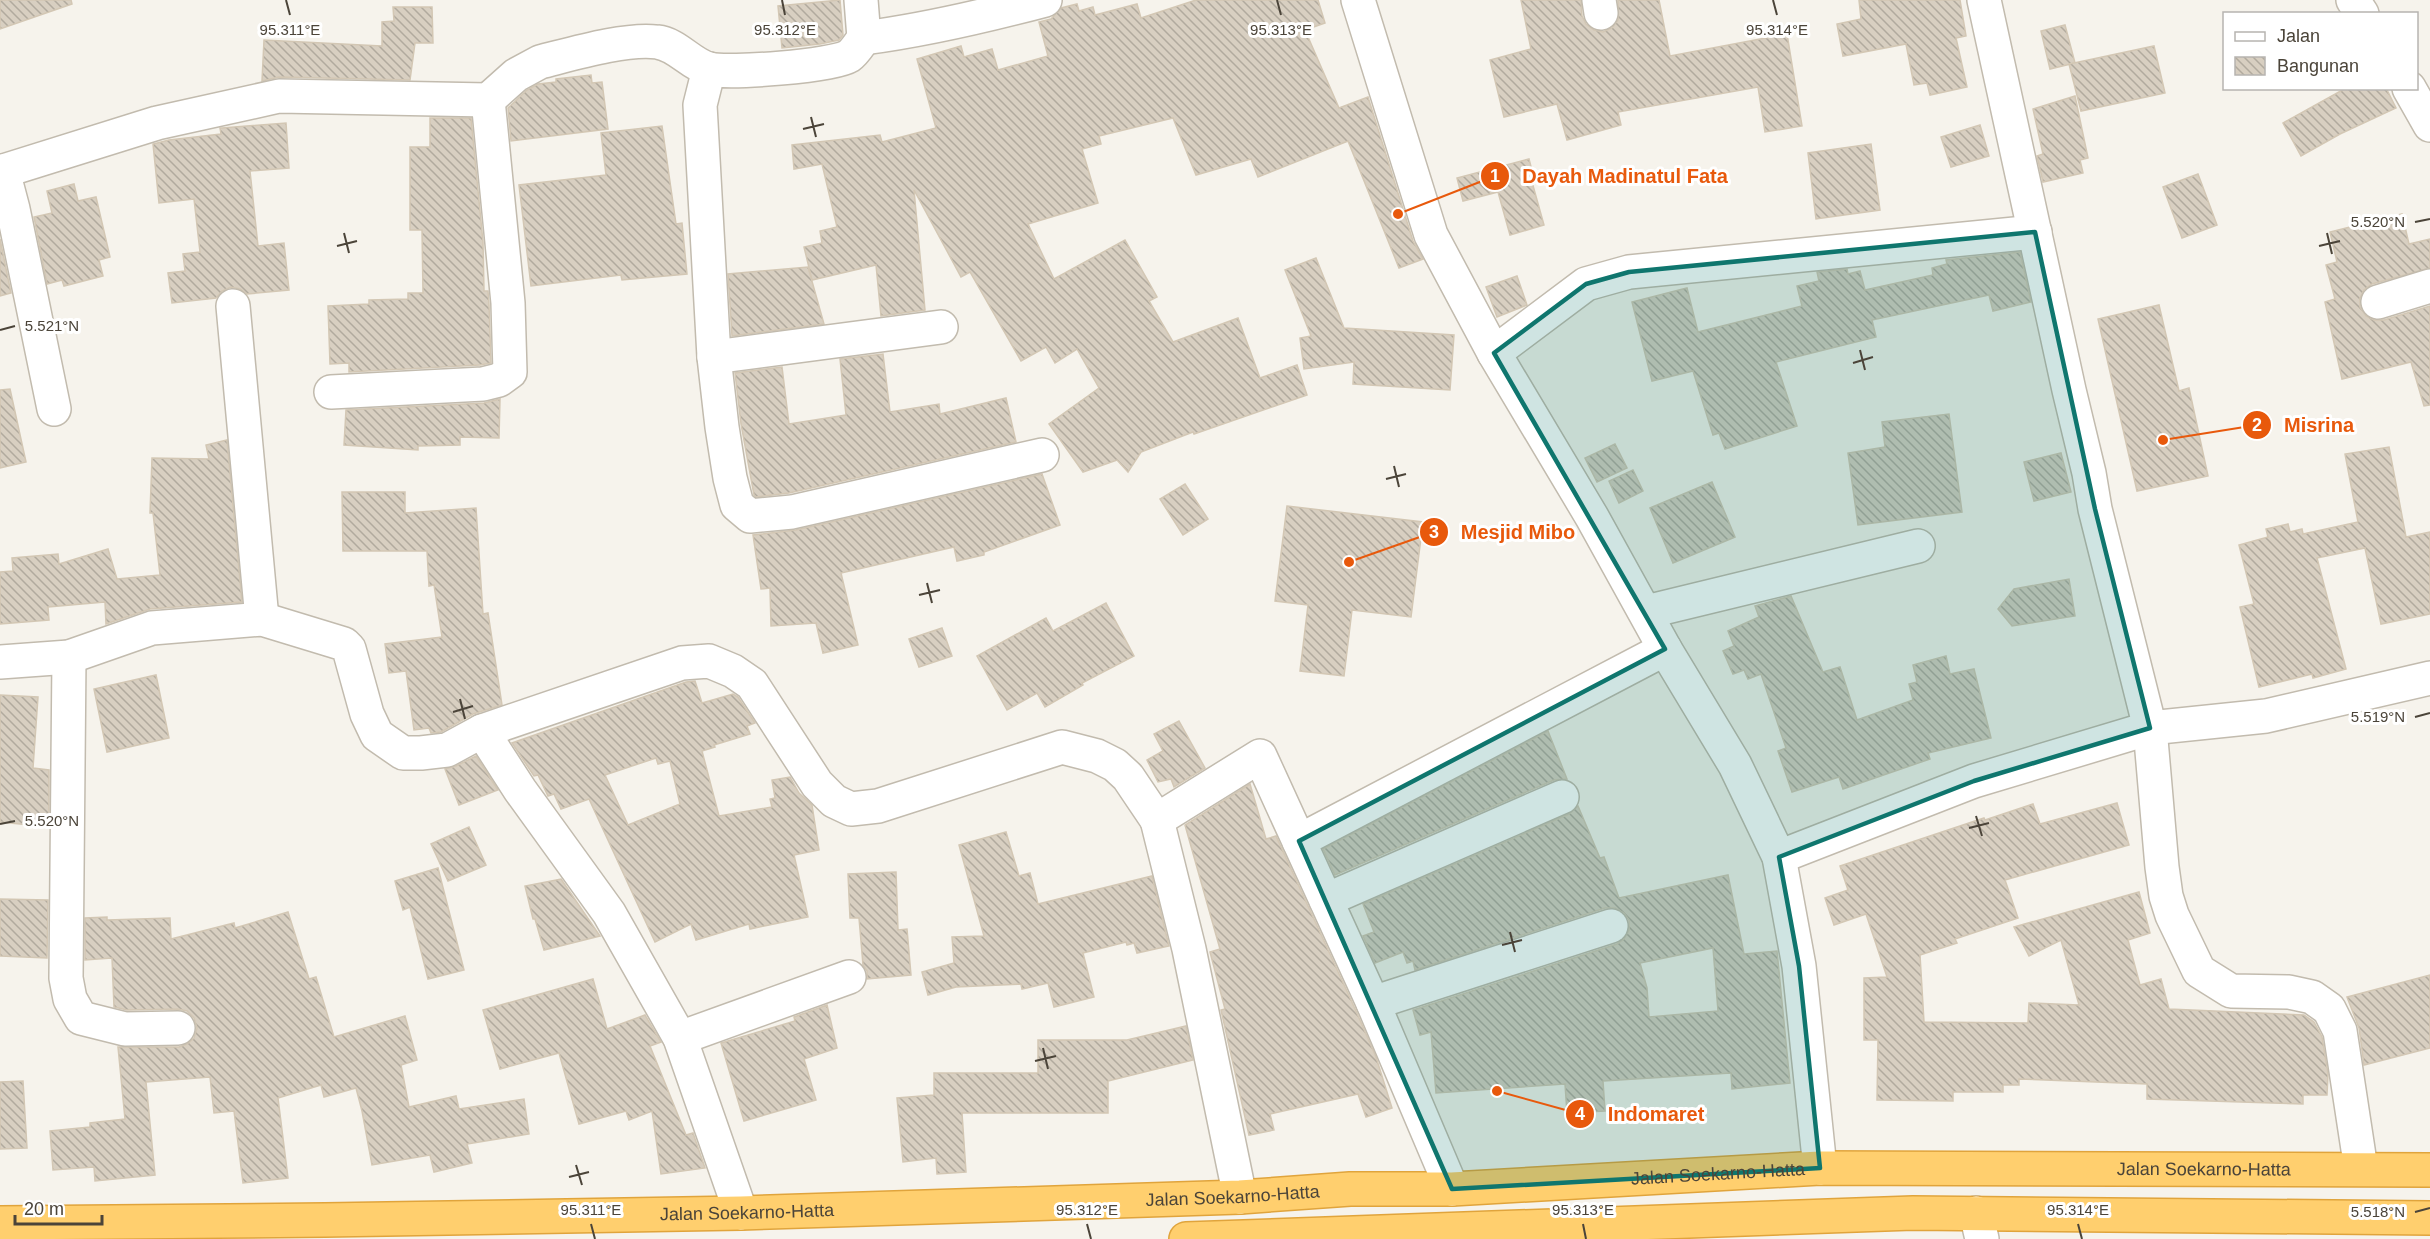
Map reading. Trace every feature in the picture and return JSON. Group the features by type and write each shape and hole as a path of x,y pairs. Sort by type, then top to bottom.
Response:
{"highway":[{"name":"Jalan Soekarno-Hatta","path":"0,1223 325,1220 741,1212 1240,1197 1350,1189 1452,1188 1820,1168 2430,1170"},
{"path":"2256,1216 2259,1168"},
{"path":"1186,1239 1703,1230 1901,1214 1979,1226 2256,1216 2430,1218"}],"street":[{"path":"54,409 14,209 2,172 157,123 279,96 489,100 528,66 615,45 657,42 677,49 709,69 757,70 833,61 850,56 864,38 861,0"},
{"path":"864,38 903,33 1044,0"},
{"path":"1358,0 1431,235 1494,353 1646,612 1665,649 1735,765 1779,857 1799,966 1820,1168"},
{"path":"1984,0 2089,473 2095,509 2150,728 2166,896 2199,971 2231,991 2289,992 2312,997 2329,1010 2340,1030 2361,1169"},
{"path":"709,69 700,105 714,357 729,478 737,505 750,516 792,512 1042,455"},
{"path":"2410,90 2430,125"},
{"path":"331,392 483,384 499,380 510,372 508,303 489,100"},
{"path":"1494,353 1586,284 1629,272 2035,232"},
{"path":"2378,302 2430,286"},
{"path":"233,306 262,619"},
{"path":"714,357 941,327"},
{"path":"1646,612 1918,546"},
{"path":"0,662 69,657 152,628 262,619 344,644 349,649 366,714 376,735 404,753 447,750 482,731 682,663 709,661 733,671 752,684 817,784 834,801 852,808 878,806 1062,747 1097,756 1115,765 1128,777 1157,820 1189,948 1240,1197"},
{"path":"1299,841 1665,649"},
{"path":"69,657 66,978 70,999 81,1018 125,1029 178,1028"},
{"path":"1779,857 1974,782 2150,728 2266,716 2430,678"},
{"path":"482,731 520,790 609,913 680,1038 741,1212"},
{"path":"1157,820 1260,756 1373,1003 1452,1188"},
{"path":"1326,900 1562,797"},
{"path":"1373,1003 1611,926"},
{"path":"680,1038 849,977"}],"highlighted area":[{"path":"2035,232 2095,509 2150,728 1974,781 1779,857 1799,966 1820,1168 1452,1189 1299,841 1665,649 1494,353 1586,284 1629,272"}],"building":[{"path":"0,0 71,0 72,4 0,29"},
{"path":"840,0 843,35 839,40 782,48 778,6"},
{"path":"1196,0 1318,0 1325,23 1305,30 1339,108 1368,97 1413,241 1423,259 1399,268 1348,141 1258,177 1251,159 1196,175 1173,118 1099,136 1101,144 1082,149 1098,203 1028,224 1054,279 1125,240 1157,297 1149,301 1173,342 1238,318 1260,378 1297,365 1307,395 1194,434 1193,432 1141,452 1128,472 1117,460 1083,472 1049,424 1099,388 1077,349 1055,363 1046,347 1021,361 970,272 961,277 914,190 925,310 881,316 876,265 812,280 804,247 822,243 820,231 837,227 822,164 794,169 792,145 880,135 882,142 936,128 917,59 961,46 964,57 992,49 998,70 1048,56 1039,22 1051,19 1061,8 1077,4 1079,11 1093,7 1095,15 1137,4 1141,18"},
{"path":"1521,0 1581,0 1582,16 1586,24 1594,30 1603,32 1612,28 1618,20 1618,0 1659,0 1670,56 1787,34 1802,126 1765,132 1758,87 1618,112 1621,125 1567,140 1557,104 1504,117 1490,60 1531,49"},
{"path":"1859,0 1960,0 1966,36 1956,38 1967,87 1930,95 1927,83 1914,85 1906,44 1843,56 1837,24 1861,19"},
{"path":"393,7 432,7 433,43 415,43 410,80 279,77 262,81 264,40 382,46 382,22 394,21"},
{"path":"2065,25 2075,63 2050,69 2041,31"},
{"path":"2154,46 2165,93 2081,111 2069,64"},
{"path":"591,75 592,83 602,82 608,129 511,141 508,108 527,90 538,84 556,82 556,79"},
{"path":"2342,90 2387,90 2396,108 2340,134 2301,156 2283,123"},
{"path":"2075,96 2088,158 2080,160 2083,173 2043,182 2037,156 2043,154 2033,109"},
{"path":"430,118 471,118 483,242 484,291 488,291 491,363 349,372 349,363 330,364 328,306 369,304 369,300 408,299 408,293 423,293 422,230 410,230 410,147 430,147"},
{"path":"286,123 289,168 250,171 258,246 284,243 289,290 247,294 231,287 222,291 216,298 172,303 168,273 185,271 183,254 200,252 194,199 159,203 153,144 221,134 220,128"},
{"path":"1980,125 1989,156 1951,167 1941,137"},
{"path":"662,126 676,224 682,223 687,274 622,280 621,275 531,286 519,185 606,175 601,133"},
{"path":"1871,144 1880,210 1816,219 1808,153"},
{"path":"1529,159 1535,182 1532,182 1544,225 1510,235 1498,192 1463,201 1457,178"},
{"path":"2198,174 2217,225 2182,238 2163,187"},
{"path":"74,184 78,201 96,197 110,257 99,260 103,276 64,286 62,280 47,284 34,217 52,213 47,191"},
{"path":"2402,214 2409,244 2430,239 2430,268 2372,284 2364,290 2360,298 2360,307 2366,316 2374,320 2384,320 2430,306 2430,405 2424,406 2411,362 2342,379 2325,302 2335,299 2326,265 2337,262 2330,232"},
{"path":"0,239 11,293 0,296"},
{"path":"2020,252 2031,302 1993,311 1989,295 1872,320 1876,337 1776,362 1797,426 1725,449 1719,433 1713,435 1693,371 1652,381 1632,302 1687,288 1698,332 1802,306 1797,286 1819,281 1817,272 1847,269 1848,274 1860,271 1865,290 1933,275 1932,268 1947,264 1946,260"},
{"path":"1316,258 1344,328 1454,335 1450,390 1353,384 1354,362 1304,369 1300,338 1311,336 1285,270"},
{"path":"808,267 824,324 732,336 728,274"},
{"path":"1517,276 1527,305 1497,317 1486,287"},
{"path":"2159,305 2179,391 2189,388 2208,476 2137,491 2098,319"},
{"path":"883,354 890,412 939,404 940,414 1006,398 1016,442 789,493 756,497 741,424 735,373 782,367 789,424 846,415 840,359"},
{"path":"10,389 26,462 0,468 0,390"},
{"path":"500,399 499,438 460,437 460,445 418,446 418,450 344,445 346,410 484,403"},
{"path":"1949,414 1962,512 1858,525 1848,453 1885,447 1882,422"},
{"path":"227,440 242,602 150,609 106,624 105,602 48,607 49,620 0,624 0,572 13,571 12,558 58,554 59,564 108,549 117,579 160,575 153,513 150,513 152,458 209,459 206,445"},
{"path":"1615,444 1627,468 1597,482 1585,458"},
{"path":"2389,447 2406,537 2430,532 2430,614 2381,624 2365,548 2317,558 2346,669 2313,678 2312,674 2259,687 2240,607 2254,604 2239,545 2268,537 2266,529 2288,524 2290,532 2302,529 2303,534 2358,522 2345,454"},
{"path":"2061,453 2071,492 2034,501 2024,462"},
{"path":"1633,470 1643,491 1619,503 1609,481"},
{"path":"1042,474 1060,525 984,552 984,555 957,561 954,547 841,573 858,645 823,653 816,623 771,626 770,588 761,589 753,535 796,530"},
{"path":"1712,482 1735,537 1673,563 1650,508"},
{"path":"1185,484 1208,519 1183,535 1160,499"},
{"path":"342,492 405,492 405,513 476,508 483,614 488,613 502,705 473,714 441,732 431,733 429,728 414,730 406,671 389,673 385,644 442,637 434,585 429,586 427,551 343,551"},
{"path":"1287,506 1423,522 1411,617 1352,610 1344,676 1300,671 1308,605 1275,601"},
{"path":"2069,579 2075,616 2012,626 1998,609 2014,589"},
{"path":"1791,596 1823,672 1840,667 1857,720 1913,700 1909,684 1917,682 1913,665 1946,656 1950,674 1974,669 1991,738 1928,753 1930,759 1843,789 1839,777 1792,792 1778,751 1786,748 1761,674 1748,679 1744,670 1733,674 1723,651 1734,646 1728,631 1759,617 1755,606"},
{"path":"1106,603 1134,656 1082,683 1083,685 1045,707 1037,693 1007,710 977,656 1046,618 1053,631"},
{"path":"942,628 952,656 919,667 909,639"},
{"path":"156,675 169,738 107,752 94,689"},
{"path":"695,681 702,703 733,694 738,697 755,723 747,726 750,734 702,751 719,816 772,807 770,799 775,798 772,780 790,777 799,793 812,805 819,850 794,855 808,917 750,929 749,924 696,940 691,924 655,942 589,799 561,809 554,794 548,796 538,775 534,776 512,743 686,682","holes":["656,758 658,764 670,761 680,804 628,825 605,775"]},
{"path":"0,695 38,697 33,768 49,770 49,827 0,822"},
{"path":"1179,721 1205,768 1174,787 1171,779 1158,782 1147,760 1163,751 1154,734"},
{"path":"1548,731 1567,779 1554,780 1335,875 1323,849"},
{"path":"476,756 498,790 459,805 445,769"},
{"path":"1250,784 1266,839 1276,836 1376,1057 1392,1108 1366,1117 1358,1094 1270,1114 1274,1130 1249,1135 1221,1010 1225,1009 1210,952 1220,949 1185,825"},
{"path":"2117,803 2129,845 2005,880 2018,918 1955,939 1957,943 1920,955 1924,1022 2028,1023 2029,1003 2079,1005 2061,940 2029,956 2014,927 2139,892 2150,933 2128,940 2140,985 2161,979 2169,1009 2304,1015 2314,1022 2322,1037 2328,1074 2327,1095 2303,1095 2303,1104 2147,1099 2147,1084 2019,1079 2019,1085 2003,1085 2003,1092 1953,1092 1953,1101 1877,1100 1878,1040 1864,1040 1864,978 1887,977 1866,914 1834,925 1825,898 1848,890 1840,866 2033,804 2040,824"},
{"path":"1578,806 1600,858 1604,857 1619,898 1728,875 1744,954 1777,951 1790,1083 1732,1089 1731,1073 1603,1081 1605,1111 1567,1113 1565,1084 1436,1093 1431,1032 1420,1035 1413,1010 1617,944 1624,939 1629,930 1629,920 1624,913 1615,908 1605,908 1415,970 1413,961 1407,963 1403,952 1375,963 1363,936 1374,932 1363,904 1569,814","holes":["1713,948 1718,1011 1649,1017 1647,988 1640,963"]},
{"path":"469,827 486,865 448,881 431,844"},
{"path":"1006,832 1019,876 1030,873 1038,904 1152,876 1169,946 1137,953 1134,943 1127,945 1126,942 1083,953 1094,997 1054,1007 1048,983 1022,989 1021,984 956,987 928,995 922,972 954,963 952,937 984,936 959,845"},
{"path":"438,868 464,970 428,979 410,907 403,910 395,881"},
{"path":"896,872 898,930 907,929 911,975 867,979 867,971 863,965 859,918 850,918 848,874"},
{"path":"561,879 600,936 544,950 525,886"},
{"path":"0,899 48,900 47,958 0,956"},
{"path":"288,912 309,979 316,977 334,1037 405,1016 417,1060 401,1065 409,1107 456,1096 459,1109 524,1099 529,1134 467,1144 472,1163 434,1172 430,1155 372,1165 356,1088 324,1097 321,1085 278,1098 288,1178 243,1183 234,1111 214,1113 210,1077 146,1082 155,1175 95,1181 94,1167 53,1170 50,1131 90,1127 90,1123 125,1119 118,1047 179,1047 194,1038 197,1028 194,1018 187,1011 178,1009 127,1010 114,1007 112,958 85,960 85,918 107,917 107,920 170,918 171,939 234,923 235,928"},
{"path":"2430,975 2430,1048 2364,1065 2359,1028 2347,997"},
{"path":"593,979 607,1029 645,1015 661,1042 650,1046 686,1135 693,1133 705,1168 661,1174 652,1111 629,1120 626,1111 579,1124 559,1053 500,1069 483,1010"},
{"path":"827,1005 837,1048 804,1059 816,1100 744,1121 721,1043 795,1021 794,1017"},
{"path":"1186,1026 1193,1060 1108,1081 1108,1113 962,1113 966,1172 937,1174 936,1158 903,1162 897,1098 934,1095 934,1073 1038,1073 1038,1040 1127,1040"},
{"path":"23,1081 27,1148 0,1149 0,1082"}],"place":[{"name":"Dayah Madinatul Fata","path":"1398,214"},
{"name":"Misrina","path":"2163,440"},
{"name":"Mesjid Mibo","path":"1349,562"},
{"name":"Indomaret","path":"1497,1091"}]}
